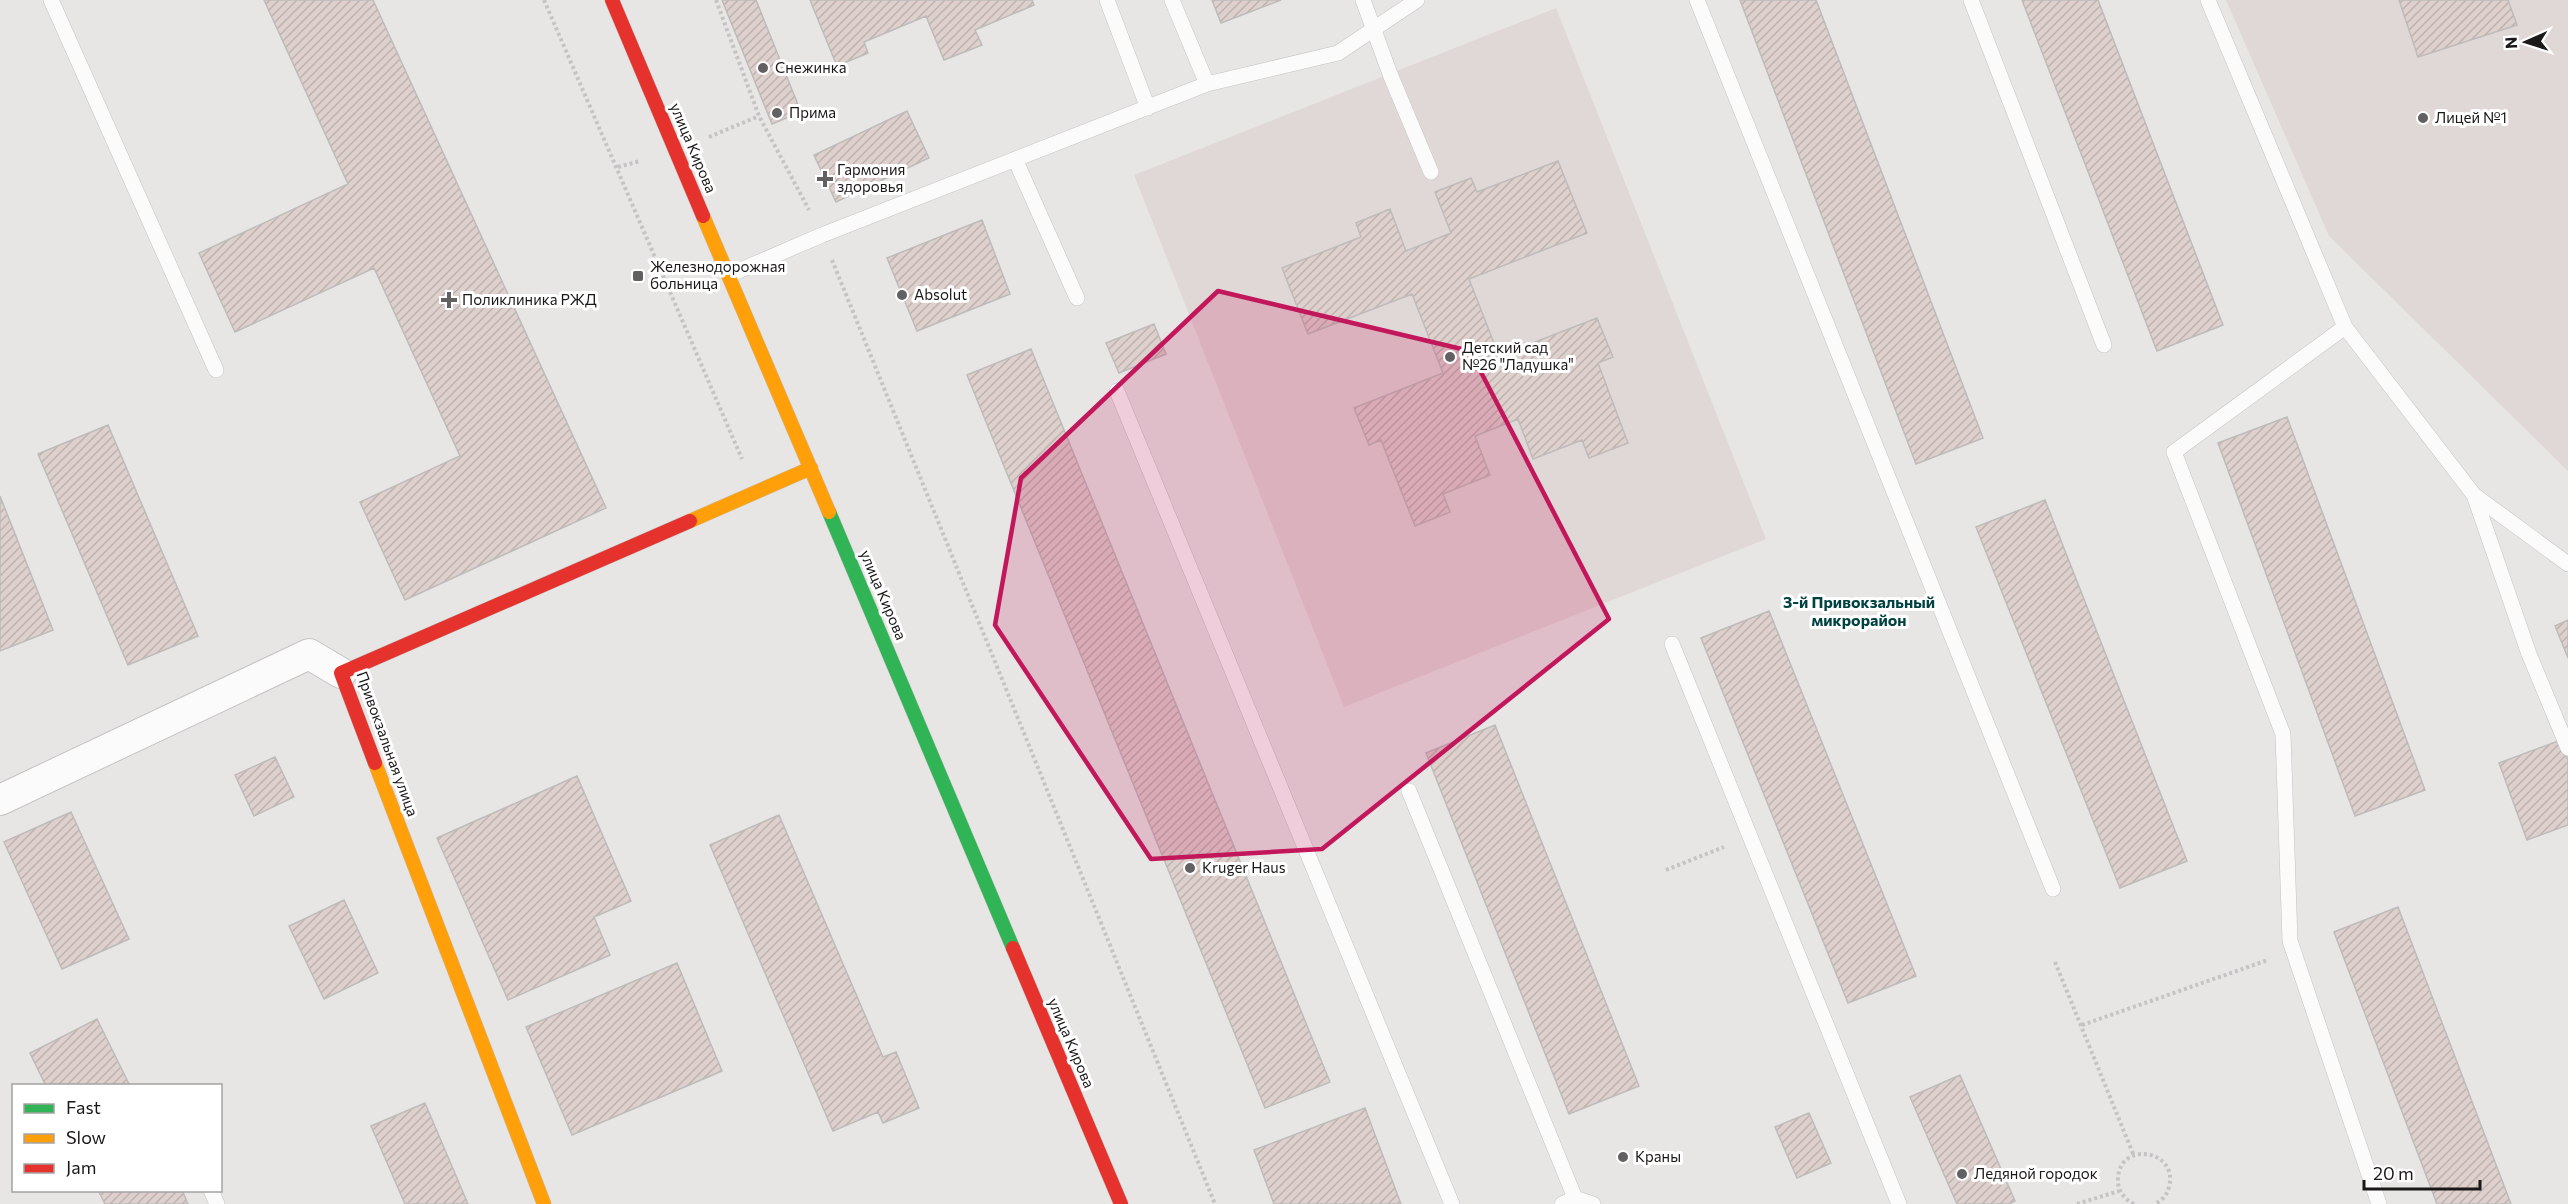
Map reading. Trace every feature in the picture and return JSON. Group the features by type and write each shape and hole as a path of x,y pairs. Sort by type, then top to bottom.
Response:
{"main road":[{"name":"улица Кирова","path":"612,0 812,468 1120,1204"},
{"name":"Привокзальная улица","path":"544,1204 341,673 812,468"}],"street":[{"path":"0,800 309,654 341,673"}],"lane":[{"path":"51,0 216,370"},
{"path":"1107,0 1148,108"},
{"path":"1172,0 1207,84"},
{"path":"1363,0 1431,172"},
{"path":"729,275 822,235 1207,84 1338,53 1417,0"},
{"path":"1696,0 2053,889"},
{"path":"1971,0 2104,345"},
{"path":"2208,0 2345,327 2474,495 2568,564"},
{"path":"1015,159 1077,298"},
{"path":"2345,327 2174,452 2283,734 2290,941 2379,1204"},
{"path":"1117,391 1452,1204"},
{"path":"2474,495 2529,654 2568,748"},
{"path":"1672,644 1899,1204"},
{"path":"1408,791 1569,1201 1593,1204"}],"path":[{"path":"544,0 756,492"},
{"path":"716,0 759,116 822,235 1215,1204"},
{"path":"1666,870 1726,846"},
{"path":"2082,1025 2293,951"},
{"path":"2055,962 2134,1155"},
{"path":"2134,1204 2127,1200 2120,1191 2118,1179 2120,1167 2134,1155 2150,1154 2161,1159 2169,1168 2171,1180 2168,1192 2161,1201 2154,1204"},
{"path":"2077,1204 2120,1191"}],"highlighted area":[{"path":"1218,291 1470,351 1609,619 1322,849 1151,859 995,625 1021,478"}],"shaded area":[{"name":"Лицей №1","path":"2226,0 2568,0 2568,471 2329,236"},
{"name":"Детский сад №26 \"Ладушка\"","path":"1556,8 1766,539 1344,707 1134,175"}],"building":[{"name":"Поликлиника РЖД","path":"264,0 373,0 606,508 405,600 360,502 460,456 374,268 235,332 199,253 348,184"},
{"path":"722,0 756,0 801,112 772,124"},
{"path":"810,0 1032,0 1034,5 975,30 982,45 944,60 926,16 864,42 868,53 837,66"},
{"path":"1212,0 1281,0 1221,23"},
{"path":"1740,0 1816,0 1983,438 1916,464"},
{"path":"2022,0 2098,0 2223,325 2157,351"},
{"path":"2399,0 2508,0 2517,25 2418,57"},
{"path":"907,111 929,158 836,202 814,155"},
{"path":"1558,161 1587,233 1469,279 1499,356 1597,318 1613,357 1598,363 1628,443 1589,458 1582,440 1533,459 1518,419 1475,436 1490,475 1443,494 1450,512 1415,526 1381,440 1369,445 1354,408 1443,373 1412,294 1308,334 1282,268 1361,237 1356,223 1390,209 1406,251 1451,233 1435,192 1471,178 1477,192"},
{"path":"982,220 1010,294 917,331 887,258"},
{"path":"1154,324 1166,354 1119,373 1106,343"},
{"path":"1031,349 1330,1082 1265,1108 967,375"},
{"path":"2287,417 2425,790 2355,816 2218,443"},
{"path":"108,425 198,636 128,665 38,454"},
{"path":"0,496 53,630 0,651"},
{"path":"2045,500 2187,861 2120,888 1976,527"},
{"path":"1769,611 1916,976 1848,1003 1701,638"},
{"path":"2568,620 2568,658 2555,626"},
{"path":"1495,725 1639,1086 1569,1114 1426,753"},
{"path":"2561,740 2568,760 2568,825 2527,840 2499,763"},
{"path":"275,757 294,797 254,816 235,775"},
{"path":"577,776 631,901 594,917 610,955 508,1000 437,838"},
{"path":"71,812 129,939 62,969 4,842"},
{"path":"779,815 883,1057 896,1052 919,1108 883,1123 878,1112 833,1131 710,845"},
{"path":"344,900 378,973 324,999 289,926"},
{"path":"2398,907 2511,1204 2437,1204 2334,932"},
{"path":"677,963 722,1071 572,1135 526,1027"},
{"path":"97,1019 129,1084 45,1084 30,1053"},
{"path":"1960,1075 2015,1201 2009,1204 1957,1204 1910,1097"},
{"path":"425,1103 468,1204 405,1204 371,1126"},
{"path":"1365,1108 1401,1204 1274,1204 1254,1150"},
{"path":"1809,1113 1831,1163 1797,1178 1775,1127"},
{"path":"99,1192 183,1192 188,1204 105,1204"}],"traffic: fast":[{"path":"829,512 1013,948"}],"traffic: slow":[{"path":"703,216 829,512"},
{"path":"690,521 811,468"},
{"path":"375,763 544,1204"}],"traffic: jam":[{"path":"612,0 703,216"},
{"path":"375,763 341,673 690,521"},
{"path":"1013,948 1121,1204"}],"place":[{"name":"Снежинка","path":"763,68"},
{"name":"Прима","path":"777,113"},
{"name":"Лицей №1","path":"2423,118"},
{"name":"Гармония здоровья","path":"825,179"},
{"name":"Железнодорожная больница","path":"638,276"},
{"name":"Absolut","path":"902,295"},
{"name":"Поликлиника РЖД","path":"449,300"},
{"name":"Детский сад №26 \"Ладушка\"","path":"1450,357"},
{"name":"Kruger Haus","path":"1190,868"},
{"name":"Краны","path":"1623,1157"},
{"name":"Ледяной городок","path":"1962,1174"}],"district":[{"name":"3-й Привокзальный микрорайон","path":"1859,611"}]}
